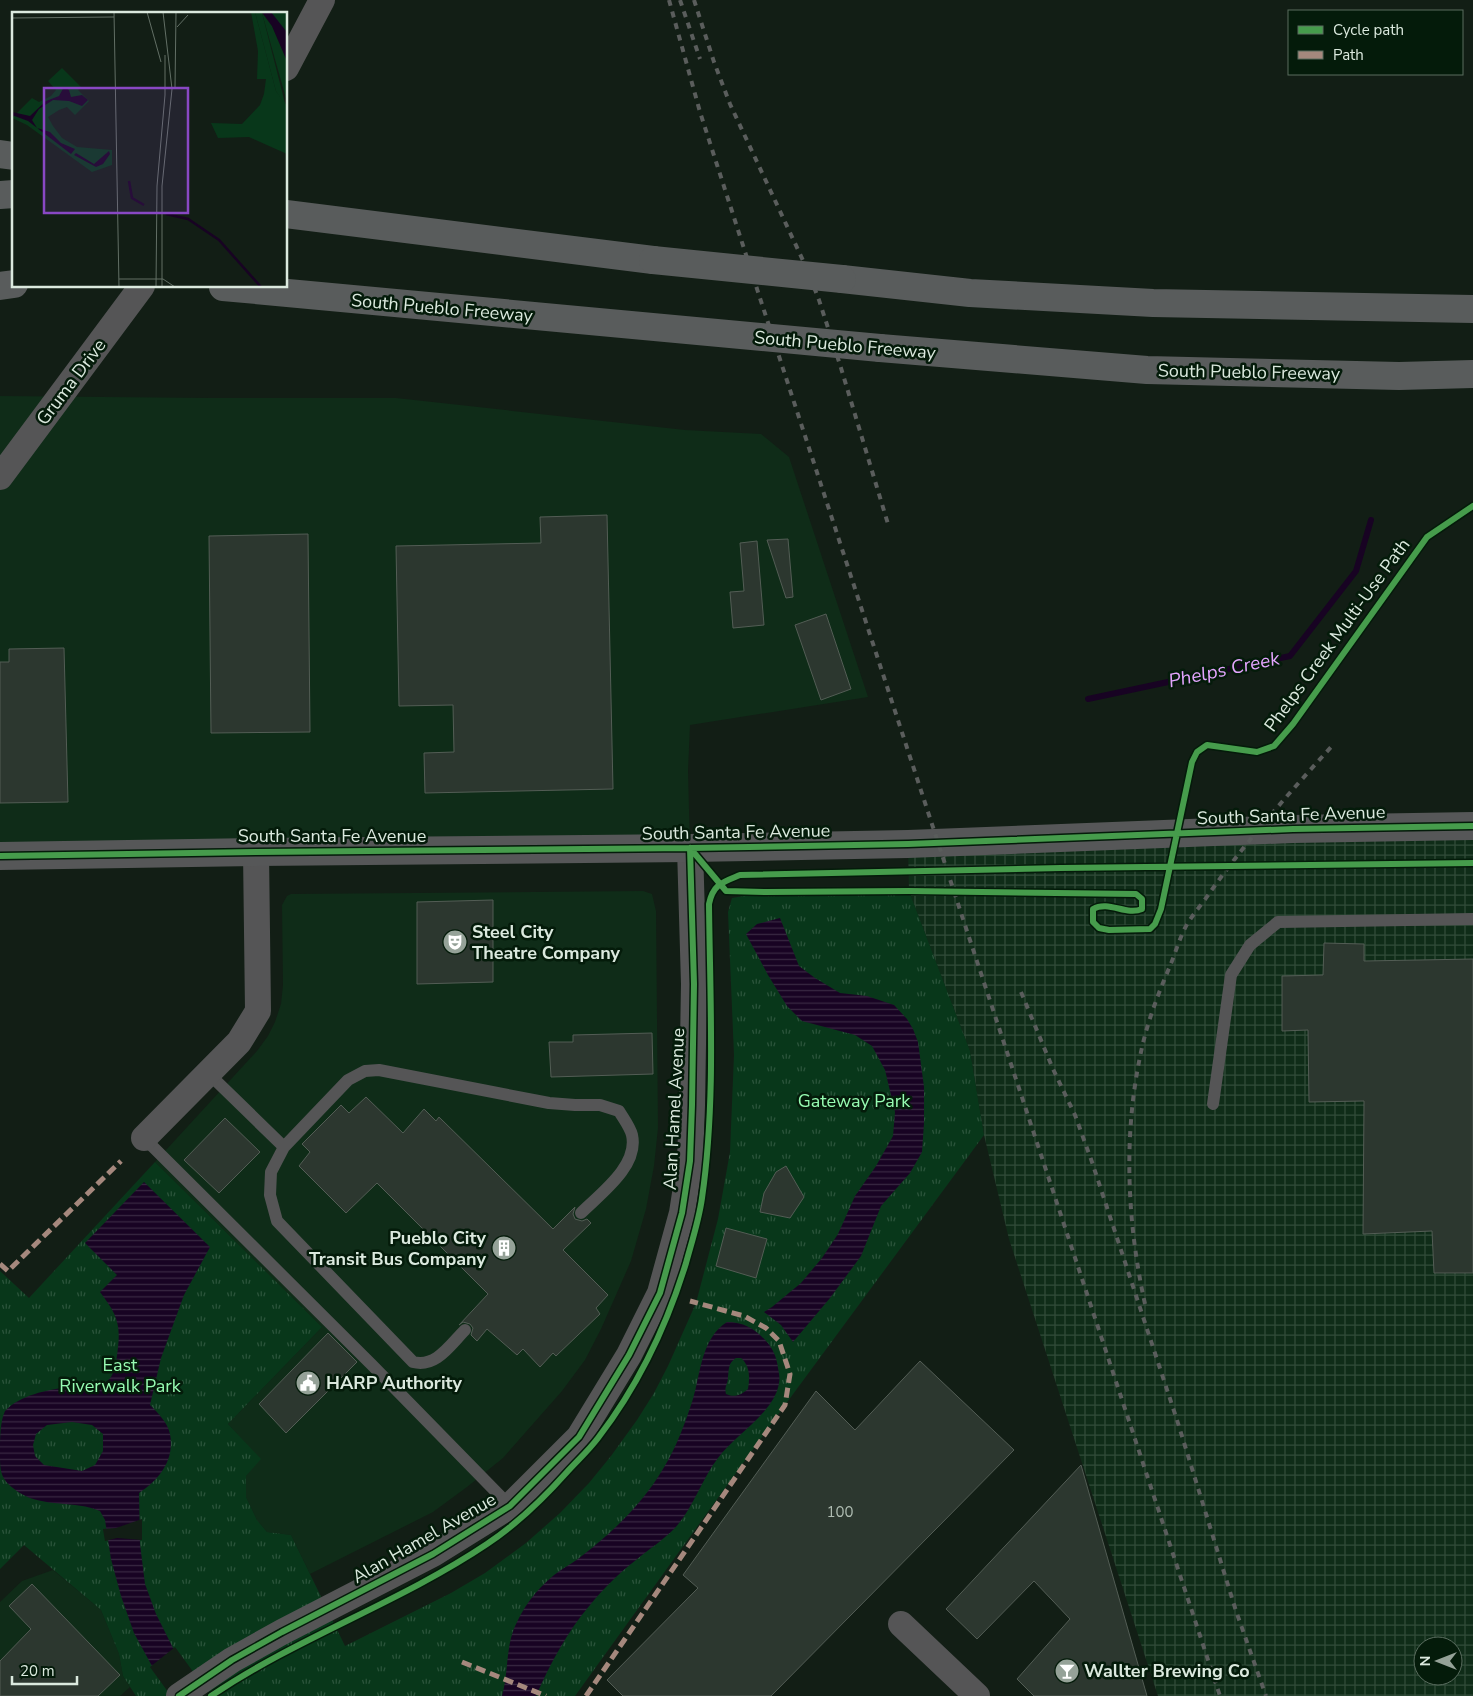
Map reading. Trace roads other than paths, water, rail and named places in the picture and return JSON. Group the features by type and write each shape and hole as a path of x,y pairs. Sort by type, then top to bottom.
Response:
{"highway":[{"path":"288,214 653,260 970,293 1153,303 1473,309"},
{"name":"South Pueblo Freeway","path":"240,288 880,348 1147,370 1399,376 1473,374"}],"main road":[{"name":"South Santa Fe Avenue","path":"0,856 908,844 1293,829 1473,826"}],"street":[{"path":"288,64 322,0"},
{"name":"Gruma Drive","path":"0,477 141,288"},
{"name":"Alan Hamel Avenue","path":"179,1696 232,1660 433,1554 510,1506 579,1437 629,1355 660,1293 682,1213 690,1161 694,984 690,848"},
{"path":"144,1138 239,1042 258,1011 256,852"},
{"path":"901,1624 977,1696"}],"lane":[{"path":"1213,1104 1231,975 1250,945 1278,922 1473,919"},
{"path":"465,1330 435,1360 422,1364 413,1362 277,1221 270,1195 271,1172 284,1147 348,1080 365,1071 379,1070 549,1102 600,1105 619,1111 632,1134 632,1153 626,1168 581,1214"},
{"path":"208,1073 284,1147"},
{"path":"144,1138 372,1364 510,1506"}],"waterway":[{"name":"Phelps Creek","path":"1088,699 1290,656 1356,571 1371,520"}],"railway":[{"path":"669,0 700,112 758,292 1220,1696"},
{"path":"680,0 700,59"},
{"path":"694,0 730,104 807,269 819,300 888,524"},
{"path":"1145,1304 1134,1242 1131,1210 1130,1147 1135,1083 1143,1041 1153,1009 1181,937 1191,918 1254,834 1332,746"},
{"path":"1021,992 1053,1069 1075,1115 1092,1162 1177,1420 1236,1611 1266,1696"}],"place":[{"name":"Steel City Theatre Company","path":"455,942"},
{"name":"Pueblo City Transit Bus Company","path":"504,1248"},
{"name":"HARP Authority","path":"308,1383"},
{"name":"Wallter Brewing Co","path":"1067,1671"}],"park label":[{"name":"Gateway Park","path":"854,1101"},
{"name":"East Riverwalk Park","path":"120,1375"}]}
